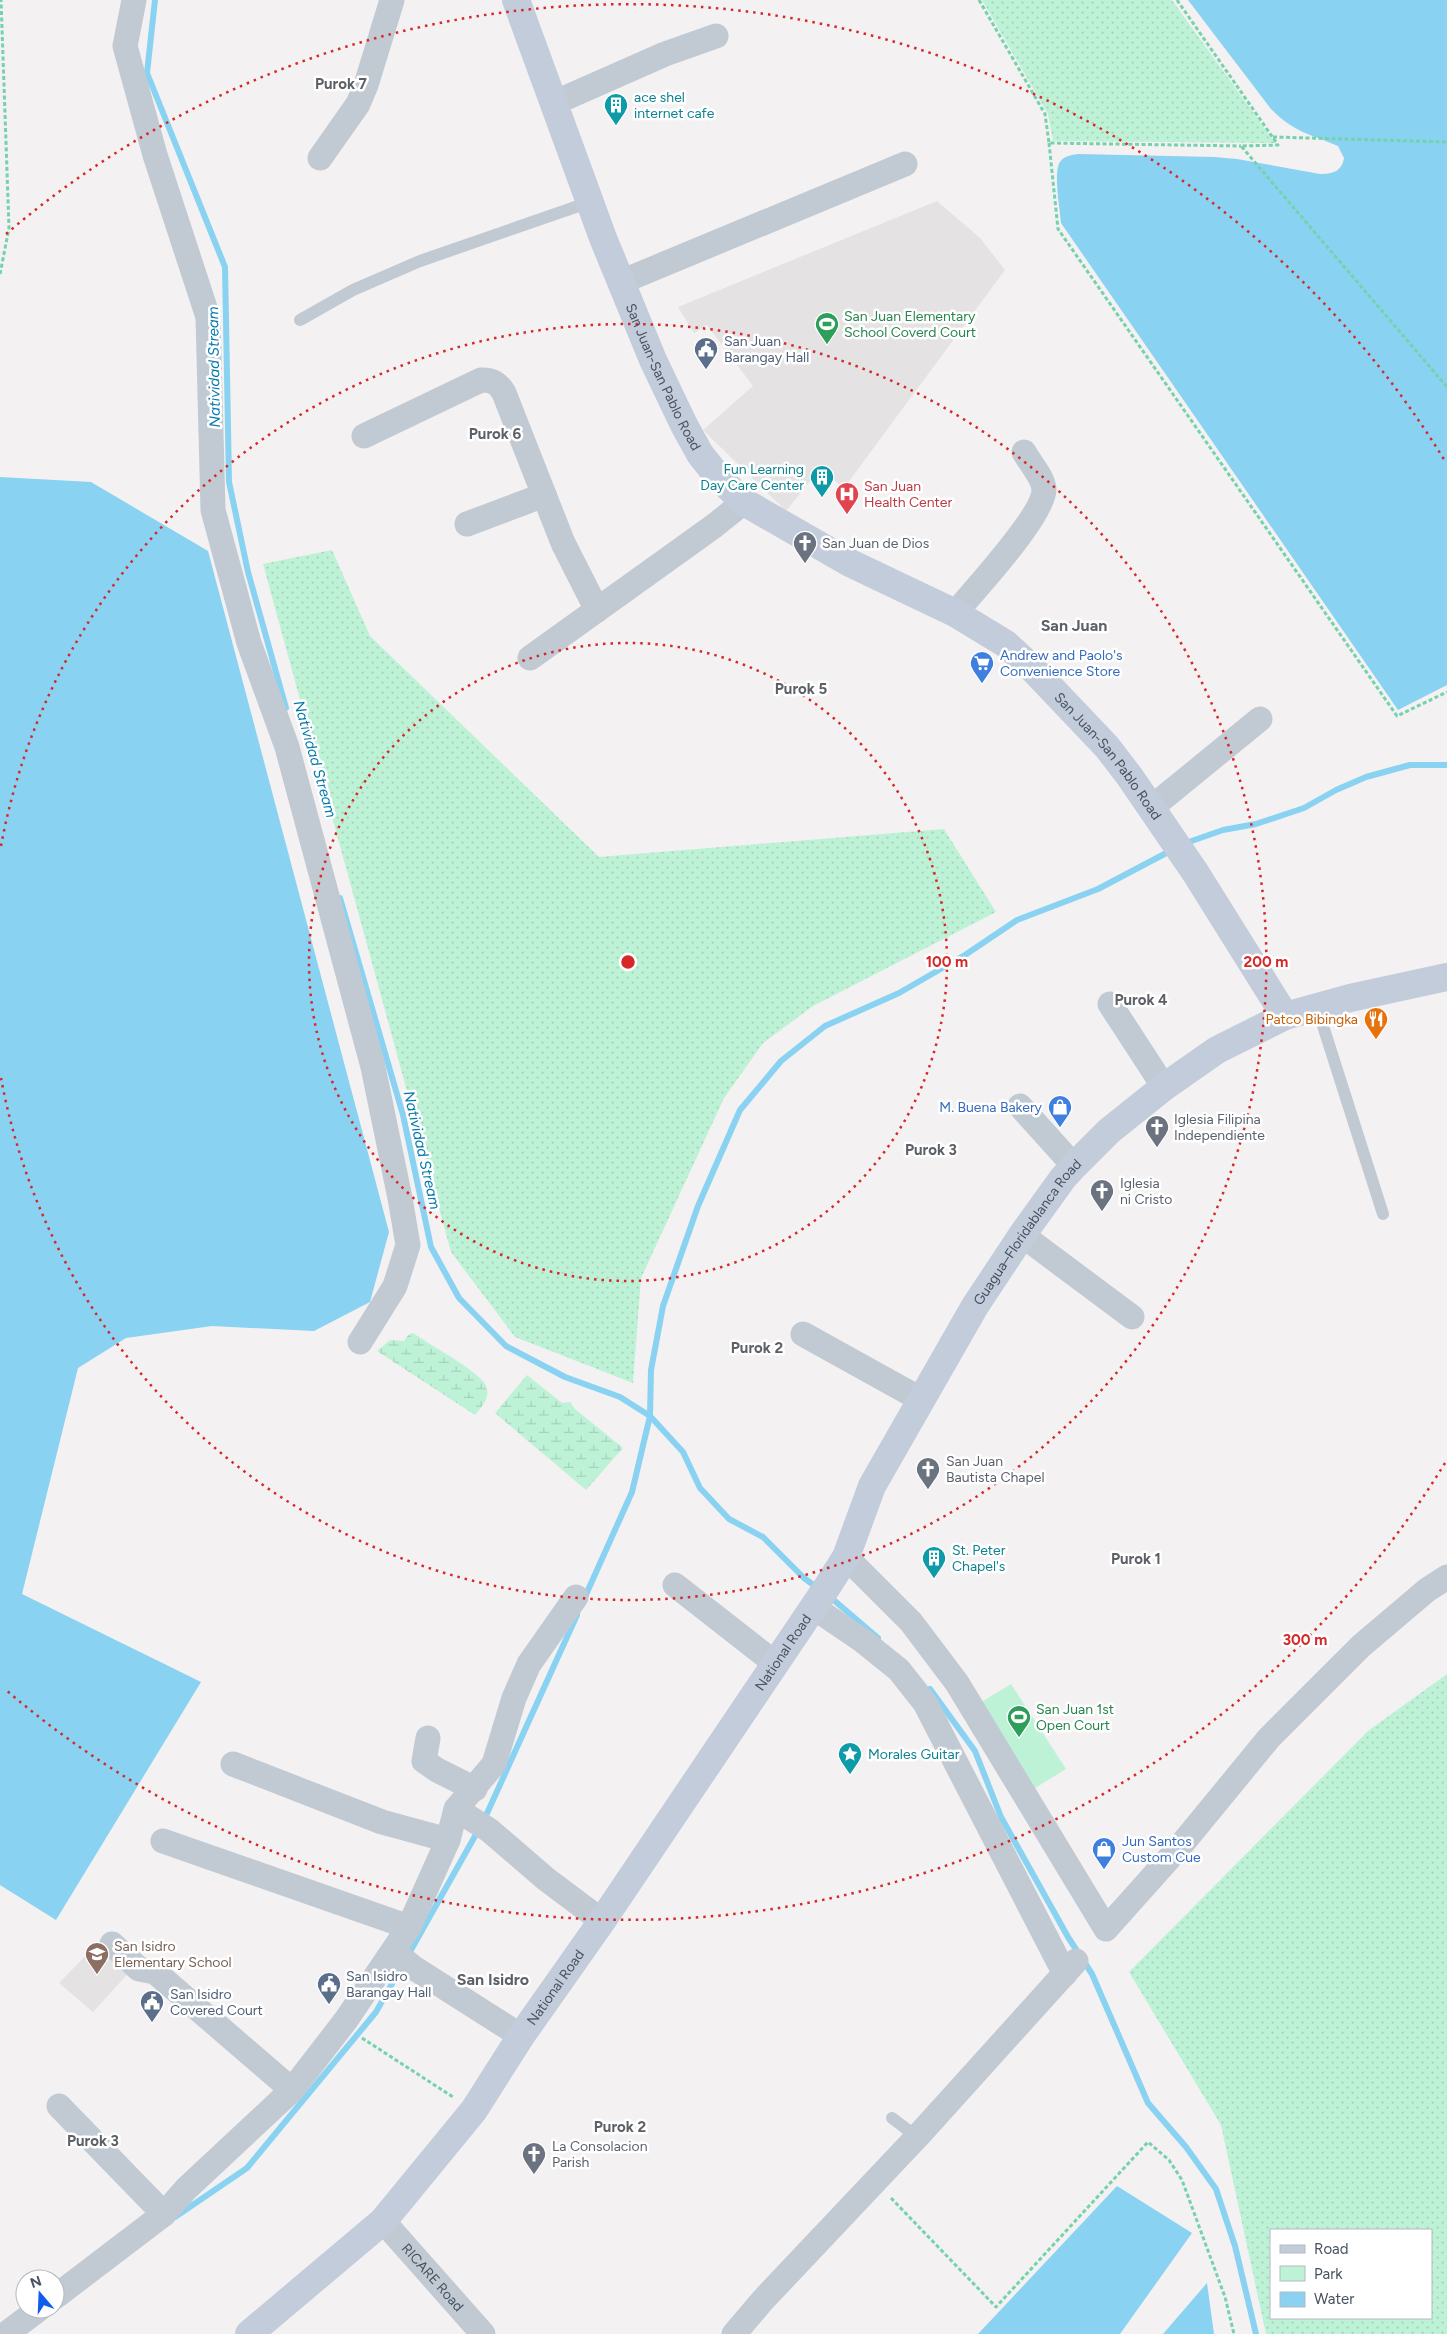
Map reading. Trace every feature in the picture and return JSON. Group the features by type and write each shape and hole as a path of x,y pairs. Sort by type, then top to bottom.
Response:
{"main road":[{"name":"San Juan-San Pablo Road","path":"516,0 621,282 653,360 700,454 719,478 744,502 850,563 955,613 1006,644 1031,667 1106,747 1168,830 1285,1016"},
{"name":"Guagua–Floridablanca Road","path":"819,1599 846,1557 872,1486 975,1306 1063,1178 1109,1131 1164,1087 1217,1050 1285,1016 1350,998 1447,977"},
{"name":"National Road","path":"249,2334 383,2221 474,2110 521,2036 602,1921 819,1599"}],"street":[{"path":"134,0 125,46 154,155 208,317 213,510 249,643 292,765 373,1067 408,1245 395,1286 360,1342"},
{"path":"320,158 358,104 366,86 392,0"},
{"path":"554,102 665,54 716,36"},
{"path":"621,282 905,164"},
{"path":"364,436 476,383 492,380 499,385 504,393 563,543 597,610"},
{"path":"955,613 1024,529 1041,502 1044,489 1039,475 1024,452"},
{"path":"468,524 544,495"},
{"path":"530,658 714,526 744,502"},
{"path":"1151,808 1260,719"},
{"path":"1110,1004 1164,1087"},
{"path":"1020,1106 1074,1166"},
{"path":"1022,1235 1132,1316"},
{"path":"803,1334 922,1400"},
{"path":"846,1557 911,1622 957,1683 1106,1929 1182,1844 1269,1738 1361,1646 1427,1590 1447,1577"},
{"path":"674,1585 776,1664"},
{"path":"65,2289 164,2214 186,2189 354,2029 404,1959 409,1927 448,1840 473,1819 475,1789 494,1764 514,1698 529,1664 576,1596"},
{"path":"734,2334 763,2300 917,2137 1071,1968 925,1703 899,1670 863,1641 819,1599"},
{"path":"428,1738 424,1761 437,1770 475,1789"},
{"path":"232,1764 382,1822 448,1840"},
{"path":"473,1819 546,1880 602,1921"},
{"path":"163,1841 409,1927"},
{"path":"112,1944 139,1969 155,1972 292,2090"},
{"path":"404,1959 521,2036"},
{"path":"59,2106 164,2214"},
{"name":"RICARE Road","path":"383,2221 483,2334"},
{"path":"6,2334 26,2319"}],"lane":[{"path":"300,320 353,290 420,261 590,202"},
{"path":"1317,1008 1383,1214"},
{"path":"892,2118 917,2137"}],"path":[{"path":"0,274 9,228 1,0"},
{"path":"979,0 1045,114 1058,229 1397,716 1447,692"},
{"path":"1049,143 1278,145 1177,0"},
{"path":"1272,137 1447,142"},
{"path":"1241,146 1447,387"},
{"path":"354,2029 474,2110"},
{"path":"875,2181 996,2307 1148,2142 1169,2160 1182,2180 1225,2297 1234,2334"}],"shaded area":[{"path":"937,201 980,238 1005,270 844,488 820,469 786,511 703,430 753,386 707,325 694,333 678,307"},
{"name":"San Isidro Elementary School","path":"103,1938 134,1967 93,2012 59,1983"}],"green space":[{"path":"982,0 1172,0 1275,143 1053,141 1048,114"},
{"path":"332,550 370,636 599,857 944,829 996,912 813,1006 763,1043 724,1098 641,1278 633,1383 515,1337 451,1252 263,564"},
{"path":"413,1333 458,1361 483,1381 486,1386 487,1395 484,1403 475,1415 377,1351 390,1340 404,1341 408,1335"},
{"path":"527,1375 562,1403 570,1402 575,1409 623,1448 586,1490 495,1413"},
{"path":"1447,1674 1447,2334 1266,2334 1221,2125 1129,1972 1368,1731"},
{"name":"San Juan 1st Open Court","path":"1011,1684 1066,1769 1027,1793 973,1707"}],"water":[{"path":"1188,0 1447,0 1447,685 1398,710 1061,223 1057,174 1060,162 1068,156 1078,154 1214,157 1237,159 1320,174 1336,171 1341,166 1344,158 1338,146 1295,128 1271,109"},
{"path":"0,477 91,482 208,551 389,1232 370,1302 314,1331 212,1326 126,1338 78,1368 22,1594 201,1682 56,1920 0,1885"},
{"path":"1117,2186 1192,2233 1120,2334 978,2334"},
{"path":"1207,2283 1214,2334 1163,2334"}],"waterway":[{"name":"Natividad Stream","path":"155,0 147,73 225,267 229,482 248,572 286,708"},
{"path":"1183,844 1223,830 1256,824 1304,808 1336,790 1366,777 1410,765 1447,765"},
{"path":"584,1599 632,1492 650,1416 651,1370 663,1306 698,1206 740,1110 781,1061 825,1026 899,993 965,955 1017,920 1098,889 1172,850"},
{"name":"Natividad Stream","path":"340,898 403,1115 431,1247 459,1298 506,1346 565,1377 620,1397 650,1416 683,1452 700,1488 729,1519 763,1537 804,1578 819,1589"},
{"path":"829,1596 878,1638"},
{"path":"484,1820 577,1615"},
{"path":"930,1689 975,1751 1001,1817 1068,1937 1092,1974 1148,2103 1186,2147 1216,2189 1235,2246 1256,2334"},
{"path":"407,1957 479,1829"},
{"path":"175,2217 247,2168 376,2012 402,1966"}],"place":[{"name":"ace shel internet cafe","path":"616,126"},
{"name":"San Juan Elementary School Coverd Court","path":"827,345"},
{"name":"San Juan Barangay Hall","path":"706,370"},
{"name":"Fun Learning Day Care Center","path":"822,498"},
{"name":"San Juan Health Center","path":"847,515"},
{"name":"San Juan de Dios","path":"805,564"},
{"name":"Andrew and Paolo's Convenience Store","path":"982,684"},
{"name":"Patco Bibingka","path":"1376,1040"},
{"name":"M. Buena Bakery","path":"1060,1128"},
{"name":"Iglesia Filipina Independiente","path":"1157,1148"},
{"name":"Iglesia ni Cristo","path":"1102,1212"},
{"name":"San Juan Bautista Chapel","path":"928,1490"},
{"name":"St. Peter Chapel's","path":"934,1579"},
{"name":"San Juan 1st Open Court","path":"1019,1738"},
{"name":"Morales Guitar","path":"850,1775"},
{"name":"Jun Santos Custom Cue","path":"1104,1870"},
{"name":"San Isidro Elementary School","path":"97,1975"},
{"name":"San Isidro Barangay Hall","path":"329,2005"},
{"name":"San Isidro Covered Court","path":"152,2023"},
{"name":"La Consolacion Parish","path":"534,2175"}],"district":[{"name":"Purok 7","path":"341,84"},
{"name":"Purok 6","path":"495,434"},
{"name":"San Juan","path":"1074,625"},
{"name":"Purok 5","path":"801,689"},
{"name":"Purok 4","path":"1141,1000"},
{"name":"Purok 3","path":"931,1150"},
{"name":"Purok 2","path":"757,1348"},
{"name":"Purok 1","path":"1136,1559"},
{"name":"San Isidro","path":"493,1979"},
{"name":"Purok 2","path":"620,2127"},
{"name":"Purok 3","path":"93,2141"}]}
